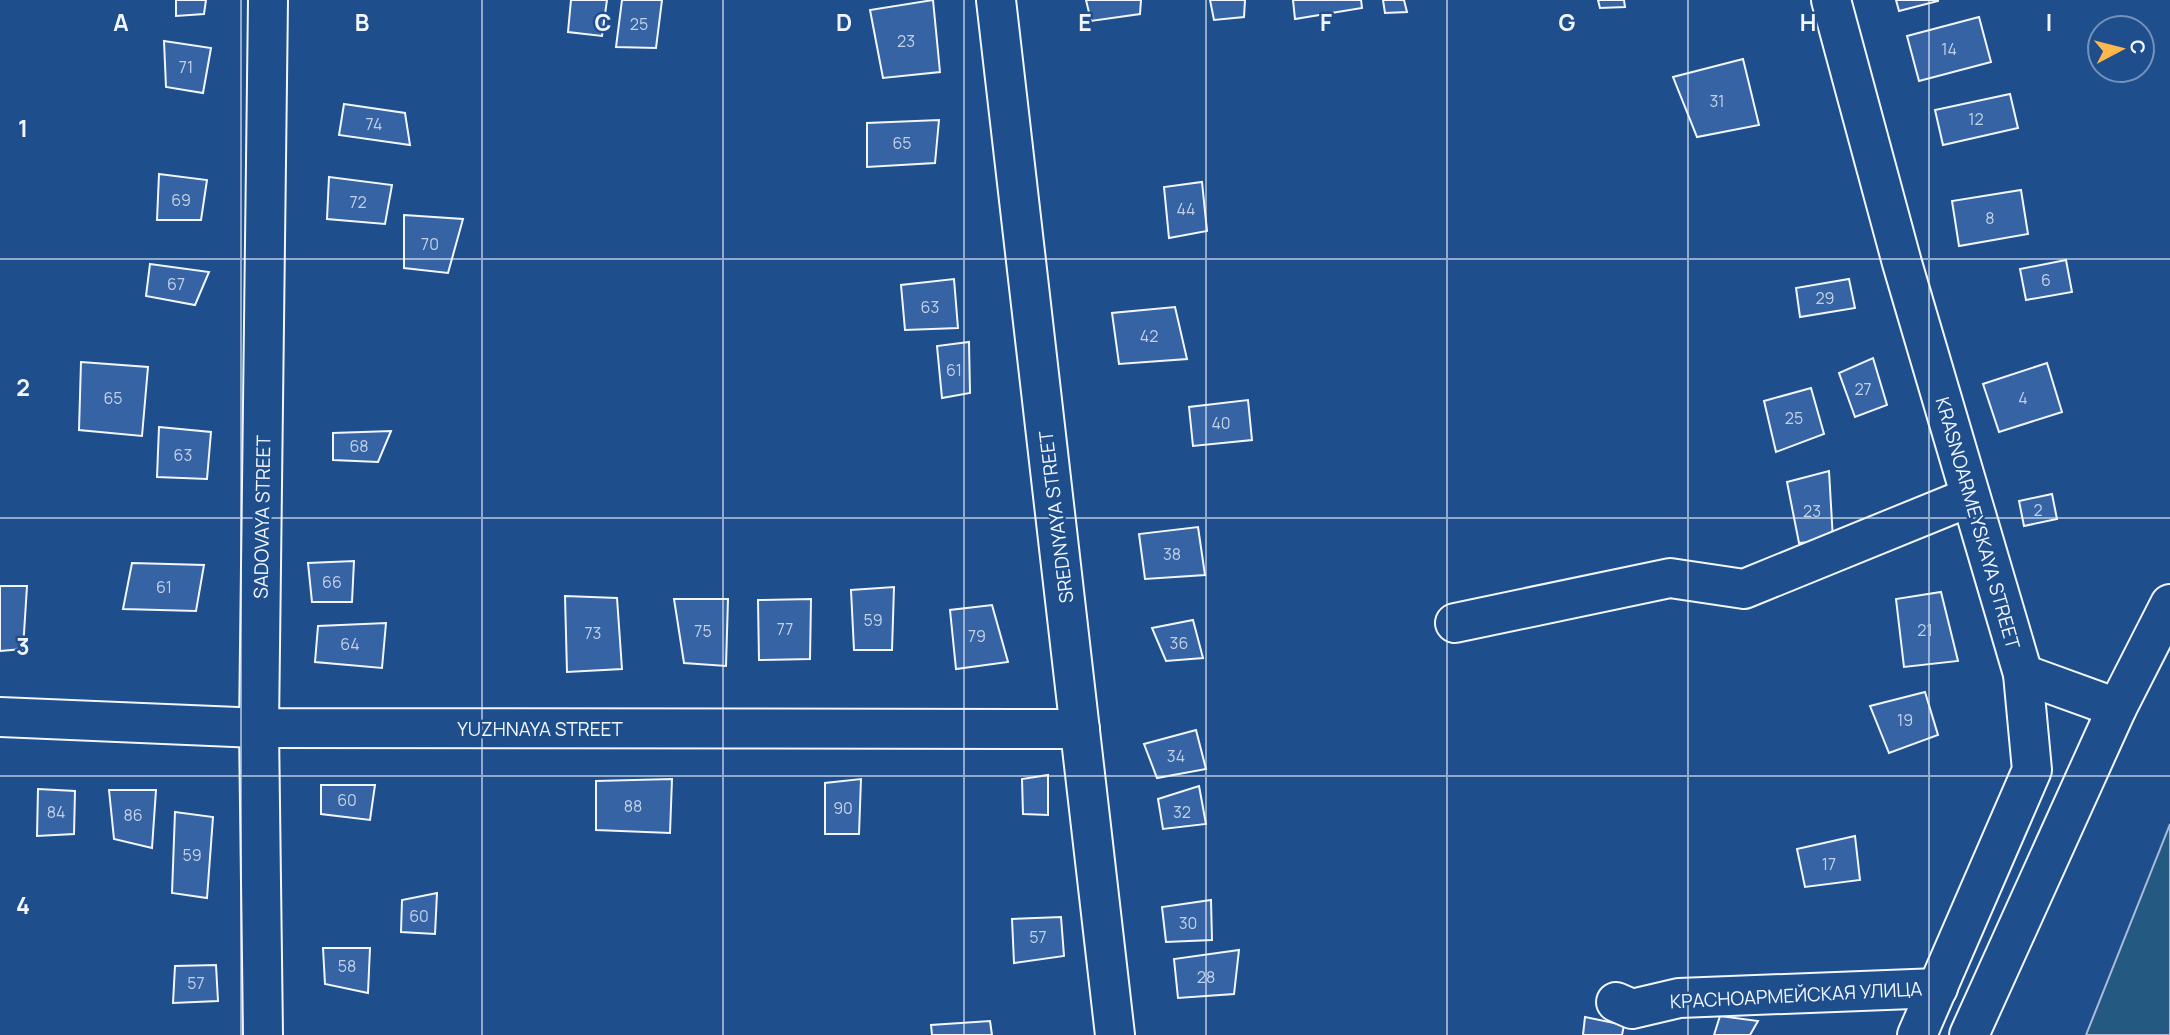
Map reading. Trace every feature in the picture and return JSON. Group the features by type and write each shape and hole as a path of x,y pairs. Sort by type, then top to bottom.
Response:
{"street":[{"name":"SADOVAYA STREET","path":"263,1035 259,729 268,0"},
{"name":"SREDNYAYA STREET","path":"996,0 1115,1035"},
{"name":"KRASNOARMEYSKAYA STREET","path":"1831,0 1902,263 2023,674 2032,770 1917,1035"},
{"path":"1455,623 1670,578 1744,589 1970,497"},
{"path":"1969,1035 2117,708 2170,604"},
{"path":"2023,674 2117,708"},
{"name":"YUZHNAYA STREET","path":"0,717 259,729 1080,729"},
{"name":"КРАСНОАРМЕЙСКАЯ УЛИЦА","path":"1616,1002 1632,1009 1679,998 1937,988"}],"shaded area":[{"path":"2170,824 2170,1035 2086,1035"}],"building":[{"path":"176,0 206,0 204,14 176,16"},
{"path":"571,0 607,0 602,36 568,32"},
{"path":"622,0 662,0 656,48 616,47"},
{"path":"933,0 940,72 883,78 870,10"},
{"path":"1086,0 1141,0 1140,14 1091,21"},
{"path":"1210,0 1245,0 1244,17 1214,20"},
{"path":"1293,0 1361,0 1362,8 1295,19"},
{"path":"1383,0 1404,0 1407,12 1385,13"},
{"path":"1598,0 1624,0 1625,7 1600,8"},
{"path":"1896,0 1938,0 1938,1 1899,11"},
{"path":"1979,17 1991,62 1919,81 1907,36"},
{"path":"164,41 211,48 203,93 166,87"},
{"path":"1743,59 1759,125 1697,137 1673,77"},
{"path":"2010,94 2018,128 1943,145 1935,110"},
{"path":"344,104 405,113 410,145 339,135"},
{"path":"939,120 935,163 867,167 867,123"},
{"path":"159,174 207,180 201,220 157,220"},
{"path":"329,177 392,185 385,224 327,219"},
{"path":"1202,182 1207,231 1169,238 1164,187"},
{"path":"2021,190 2028,234 1959,246 1952,201"},
{"path":"404,215 463,219 448,273 404,268"},
{"path":"2066,260 2072,292 2026,300 2020,269"},
{"path":"150,264 209,272 195,305 146,296"},
{"path":"954,279 958,328 905,330 901,285"},
{"path":"1849,279 1855,308 1800,317 1796,288"},
{"path":"1175,307 1187,359 1119,364 1112,313"},
{"path":"969,342 970,393 942,398 937,346"},
{"path":"1873,358 1887,405 1855,417 1839,373"},
{"path":"81,362 148,367 142,436 79,430"},
{"path":"2047,363 2062,412 1999,432 1983,384"},
{"path":"1811,388 1824,434 1776,452 1764,401"},
{"path":"1248,400 1252,440 1193,446 1189,407"},
{"path":"159,427 211,432 207,479 157,477"},
{"path":"391,431 378,462 333,460 333,433"},
{"path":"1829,471 1833,540 1799,543 1787,482"},
{"path":"2052,494 2057,519 2024,526 2019,501"},
{"path":"1198,527 1205,575 1145,579 1139,534"},
{"path":"354,561 352,602 312,602 308,563"},
{"path":"132,563 204,565 196,611 123,609"},
{"path":"0,586 27,586 23,649 0,651"},
{"path":"894,587 892,650 854,650 851,590"},
{"path":"1941,592 1958,661 1904,667 1896,599"},
{"path":"565,596 617,598 622,669 567,672"},
{"path":"674,599 728,599 726,666 684,663"},
{"path":"811,599 810,659 759,660 758,600"},
{"path":"992,605 1008,662 956,669 950,610"},
{"path":"1193,620 1203,658 1166,661 1152,628"},
{"path":"386,623 382,668 315,662 318,626"},
{"path":"1925,692 1938,735 1889,753 1870,706"},
{"path":"1196,730 1206,769 1157,778 1144,744"},
{"path":"1048,775 1048,815 1023,814 1022,779"},
{"path":"672,779 670,833 596,830 596,781"},
{"path":"861,779 859,834 825,834 825,783"},
{"path":"321,785 375,785 370,820 321,814"},
{"path":"1199,786 1206,824 1163,829 1158,799"},
{"path":"38,789 75,791 74,834 37,836"},
{"path":"109,790 156,790 152,848 114,839"},
{"path":"175,812 213,817 207,898 172,893"},
{"path":"1855,836 1860,880 1805,887 1797,849"},
{"path":"437,893 435,934 401,932 402,900"},
{"path":"1211,900 1212,940 1166,942 1162,907"},
{"path":"1061,917 1064,956 1014,963 1012,919"},
{"path":"323,948 370,948 368,993 325,984"},
{"path":"1239,950 1234,994 1178,998 1174,959"},
{"path":"216,965 218,1001 173,1003 175,966"},
{"path":"1720,1016 1758,1021 1750,1035 1714,1035"},
{"path":"1585,1017 1624,1025 1622,1035 1583,1035"},
{"path":"990,1021 992,1035 932,1035 931,1025"}]}
